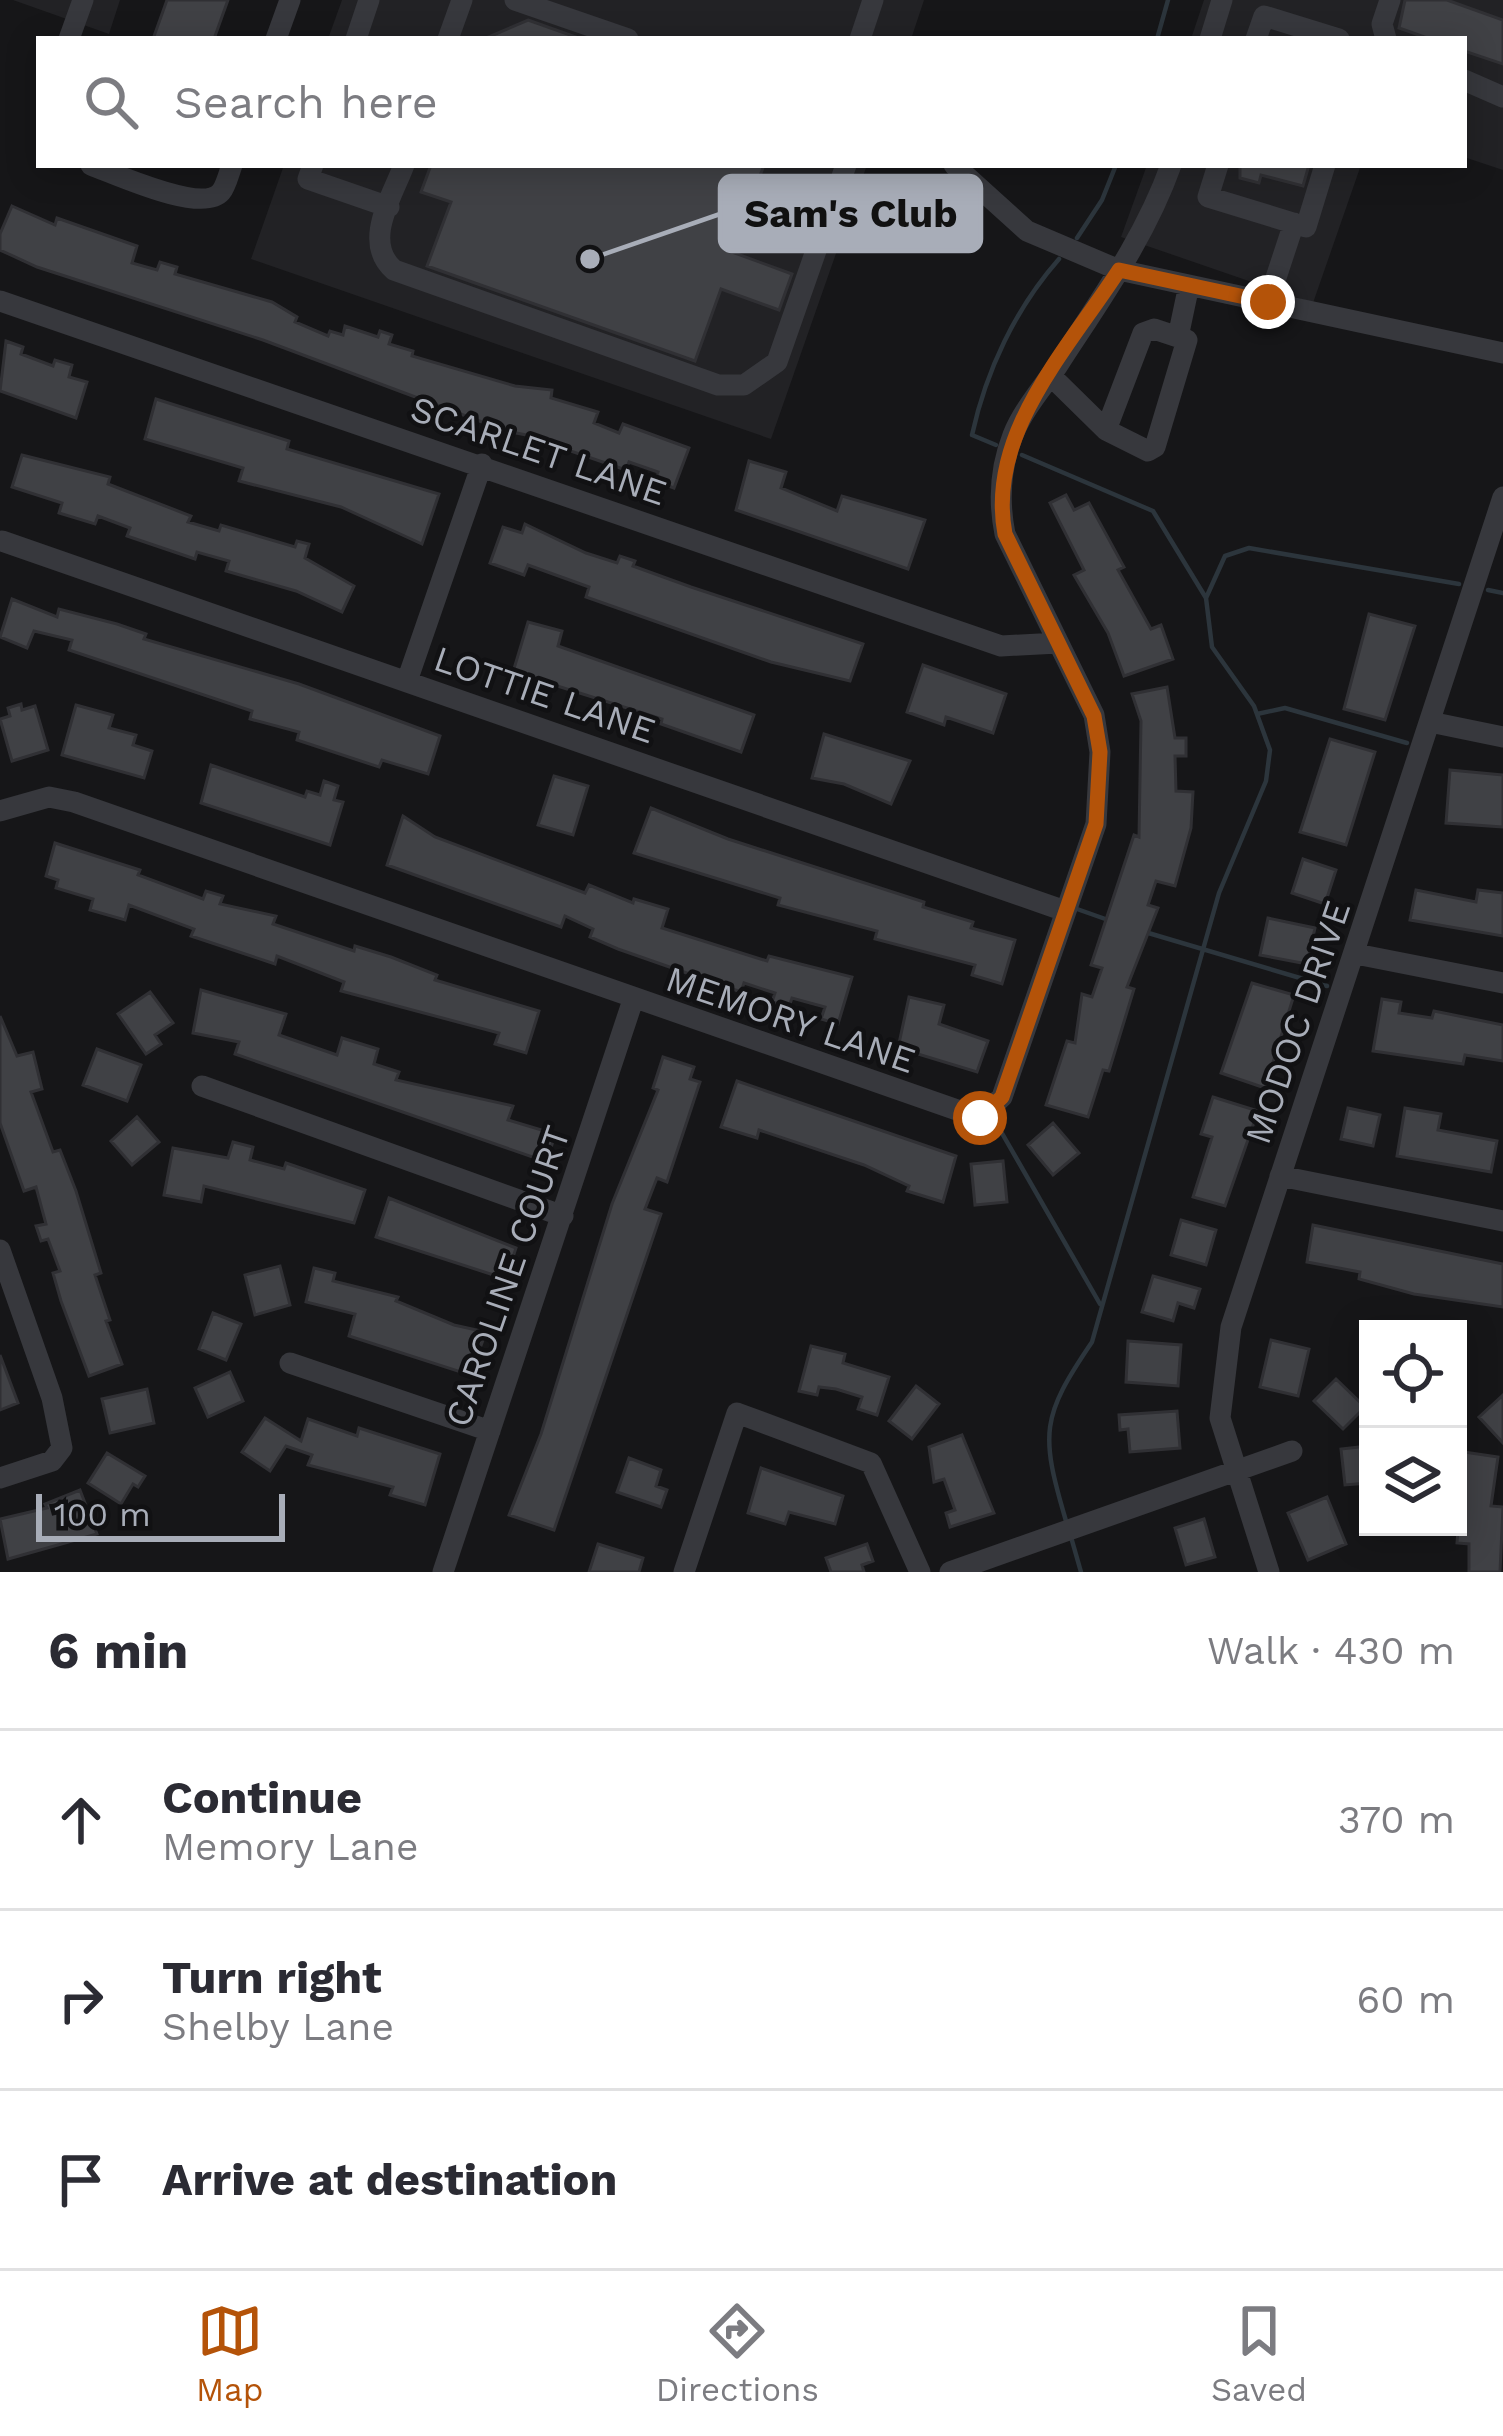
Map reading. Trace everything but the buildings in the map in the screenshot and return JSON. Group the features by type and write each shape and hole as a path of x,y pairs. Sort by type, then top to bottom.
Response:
{"street":[{"path":"70,36 82,0"},
{"path":"277,36 290,0"},
{"path":"357,36 369,0"},
{"path":"449,36 462,0"},
{"path":"515,0 619,36"},
{"path":"861,36 873,0"},
{"path":"1211,36 1222,0"},
{"path":"1384,36 1382,24 1390,0"},
{"path":"1257,36 1264,16 1329,36"},
{"path":"1467,81 1503,97"},
{"path":"99,168 190,200 209,200 222,191 231,168"},
{"path":"312,168 308,179 389,207"},
{"path":"403,168 378,244 394,269 718,385 744,385 777,362 845,168"},
{"path":"957,168 1027,231 1119,270 1503,353"},
{"name":"MEMORY LANE","path":"0,811 49,797 74,802 980,1118 1002,1097 1096,824 1100,752 1094,716 1005,534 999,502 1014,432 1119,270 1155,208 1170,168"},
{"path":"1217,168 1208,197 1306,227 1324,168"},
{"path":"1268,302 1294,224"},
{"path":"1178,337 1189,285"},
{"name":"SCARLET LANE","path":"0,301 1000,646 1058,643"},
{"path":"1051,376 1106,430 1139,451 1155,447 1187,340 1154,329 1143,333 1106,430"},
{"path":"407,681 482,464"},
{"name":"MODOC DRIVE","path":"1269,1572 1233,1471 1220,1418 1231,1327 1503,497"},
{"name":"LOTTIE LANE","path":"2,541 1065,911"},
{"path":"1430,722 1503,736"},
{"path":"1356,954 1503,983"},
{"name":"CAROLINE COURT","path":"443,1572 633,1000"},
{"path":"202,1086 563,1216"},
{"path":"1280,1176 1503,1221"},
{"path":"0,1250 52,1398 62,1448 52,1461 0,1478"},
{"path":"290,1363 490,1431"},
{"path":"684,1572 736,1413 871,1463 920,1572"},
{"path":"950,1572 1292,1451"}],"shaded area":[{"path":"13,0 120,0 109,34"},
{"path":"342,0 924,0 912,36 329,36"},
{"path":"1204,0 1503,0 1503,170 1467,158 1467,36 1192,36"},
{"path":"283,168 866,168 771,439 251,259"},
{"path":"1146,168 1360,168 1313,303 1121,237"}],"waterway":[{"path":"1158,36 1168,0"},
{"path":"1077,238 1102,200 1115,168"},
{"path":"996,445 972,435 985,388 1016,320 1059,259"},
{"path":"1022,455 1153,511 1206,598 1212,647 1254,706 1270,750 1266,781 1219,893 1092,1342 1055,1408 1049,1445 1066,1521"},
{"path":"1206,598 1225,556 1249,548 1459,584"},
{"path":"1488,590 1503,593"},
{"path":"1257,714 1285,708 1407,743"},
{"path":"1077,909 1111,921"},
{"path":"1145,932 1327,986"},
{"path":"999,1128 1100,1304"},
{"path":"1071,1537 1081,1572"}],"place":[{"name":"Sam's Club","path":"590,259"}],"route":[{"path":"980,1118 1002,1097 1096,824 1100,788 1094,716 1005,534 999,502 1014,432 1119,270 1268,302"}]}
